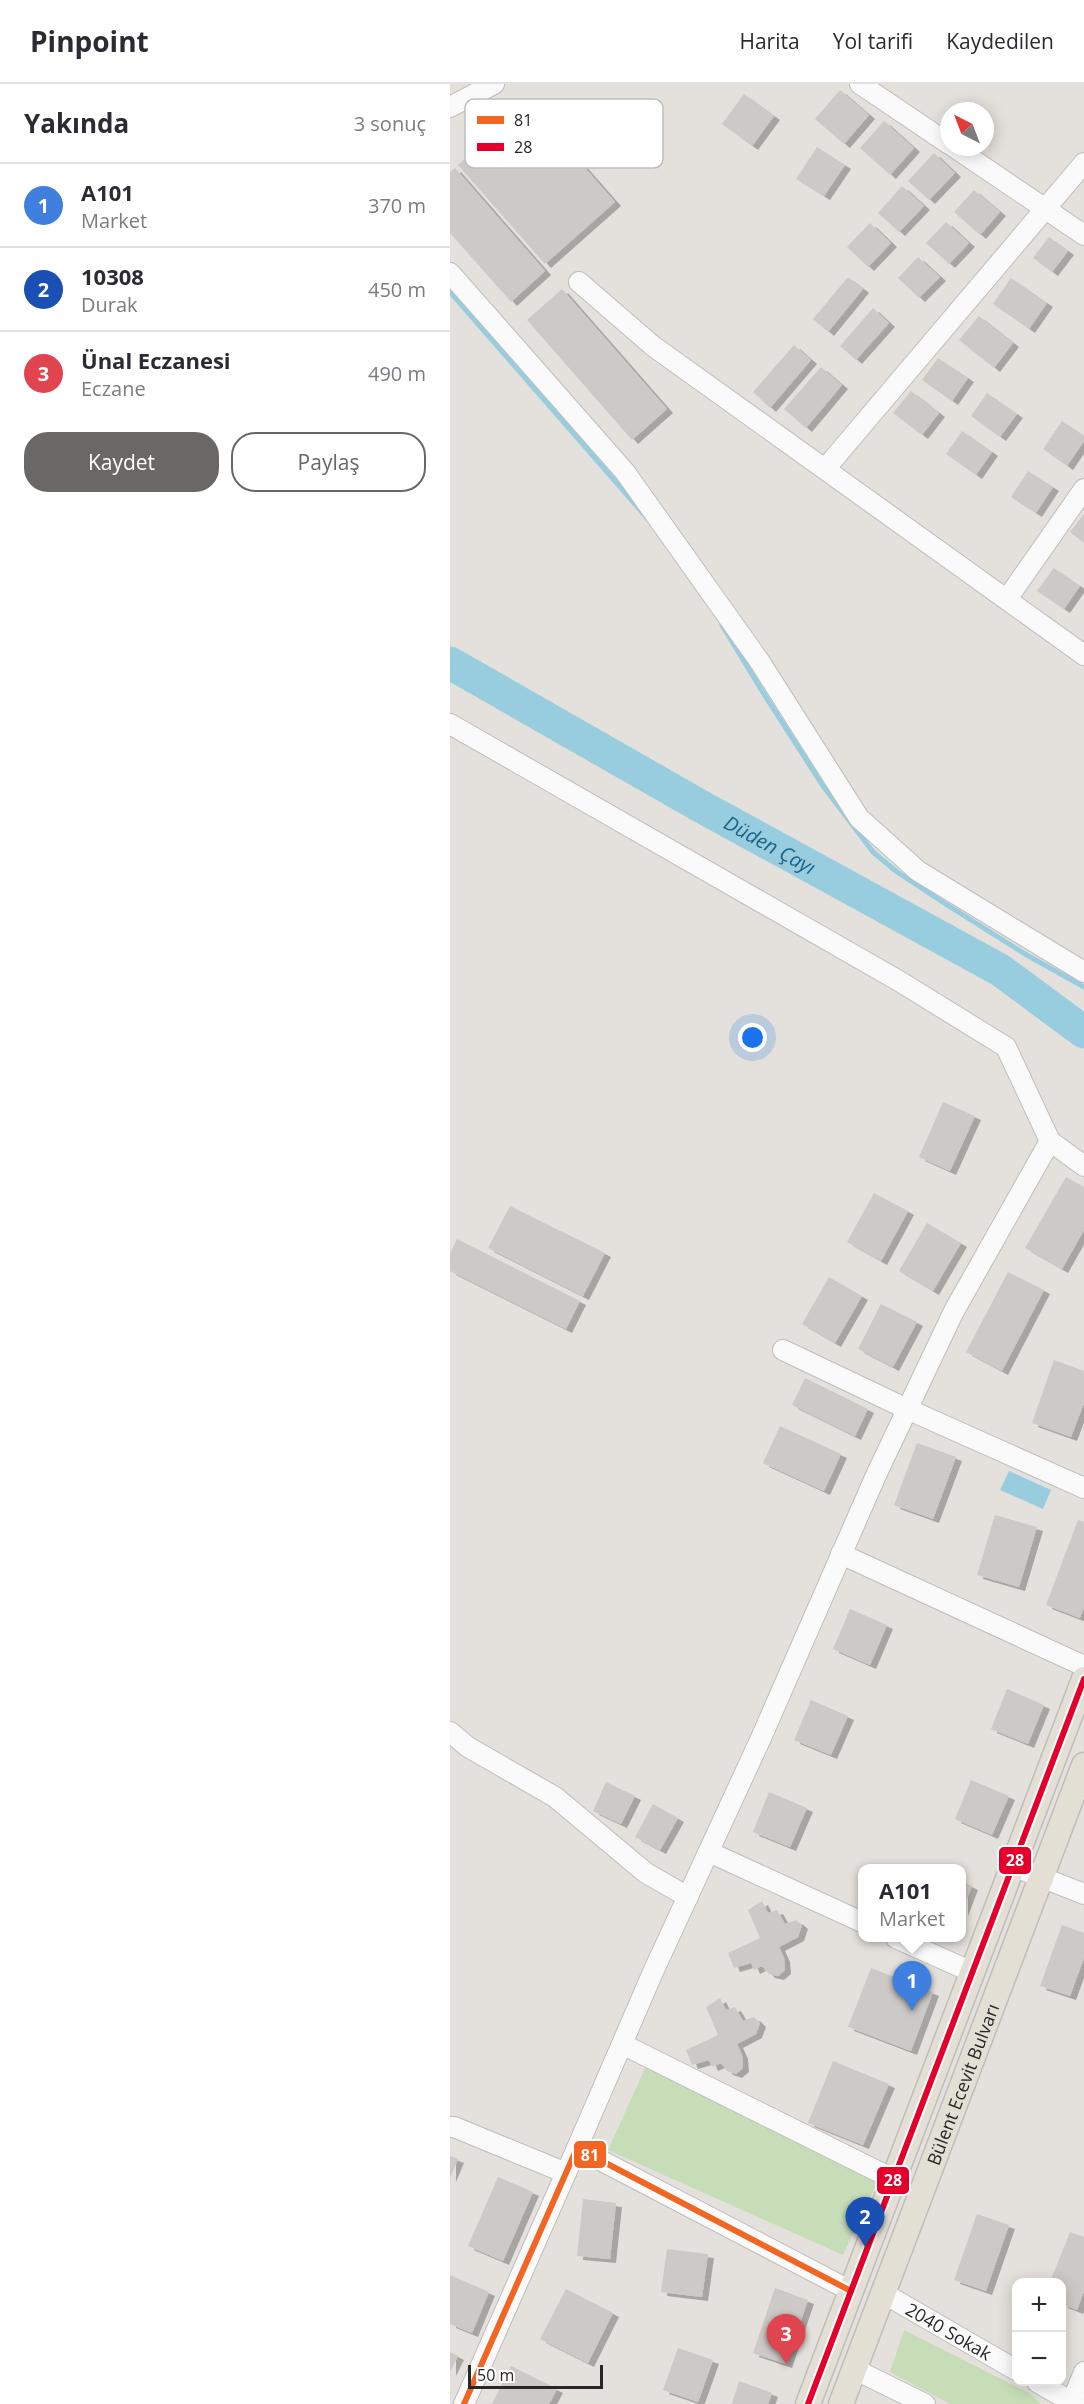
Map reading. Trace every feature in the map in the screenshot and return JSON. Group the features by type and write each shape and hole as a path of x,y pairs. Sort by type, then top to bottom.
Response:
{"main road":[{"name":"Bülent Ecevit Bulvarı","path":"807,2404 1084,1679"},
{"name":"Bülent Ecevit Bulvarı","path":"841,2404 1084,1766"}],"street":[{"path":"451,106 494,84"},
{"path":"860,84 940,138"},
{"path":"967,156 1084,235"},
{"path":"825,469 1084,162"},
{"path":"450,273 625,472 760,662 859,818 918,871 1084,972"},
{"path":"579,282 653,346 1084,655"},
{"path":"1007,599 1084,489"},
{"path":"450,724 899,981 1006,1047 1050,1141 1084,1166"},
{"path":"464,2404 622,2044 907,1409 954,1311 1050,1141"},
{"path":"783,1350 907,1409 1084,1488"},
{"path":"842,1554 1084,1666"},
{"path":"450,1732 468,1747 555,1797 646,1873 688,1897"},
{"path":"709,1852 858,1920"},
{"path":"1012,1866 1084,1894"},
{"path":"905,1942 972,1972"},
{"path":"622,2044 893,2179"},
{"path":"450,2127 566,2174"},
{"path":"577,2148 851,2291"},
{"name":"2040 Sokak","path":"883,2294 1012,2367"},
{"path":"854,2369 925,2404"},
{"path":"1044,2386 1074,2403 1084,2372"}],"green space":[{"path":"647,2064 878,2181 843,2255 608,2150"},
{"path":"904,2330 1031,2394 1041,2404 950,2404 890,2372"}],"water":[{"path":"1009,1471 1051,1490 1043,1509 1000,1490"}],"building":[{"path":"840,90 869,115 844,144 815,119"},
{"path":"744,94 774,116 752,146 722,124"},
{"path":"884,121 914,148 890,175 860,148"},
{"path":"817,147 845,165 824,196 796,179"},
{"path":"934,153 955,173 929,200 908,181"},
{"path":"465,159 465,168 585,168 615,202 545,264 458,165"},
{"path":"455,168 545,271 511,302 450,233 450,172"},
{"path":"902,186 924,206 899,232 878,213"},
{"path":"974,190 1000,212 980,235 954,212"},
{"path":"946,222 969,243 949,264 926,243"},
{"path":"870,223 891,243 868,267 847,247"},
{"path":"1049,237 1068,251 1052,272 1033,258"},
{"path":"918,257 940,277 919,298 898,278"},
{"path":"848,277 863,289 828,332 813,319"},
{"path":"1011,278 1047,303 1029,329 993,304"},
{"path":"562,289 667,409 632,440 527,320"},
{"path":"873,308 889,323 856,360 840,346"},
{"path":"979,316 1013,343 994,368 959,340"},
{"path":"794,345 811,360 770,408 753,392"},
{"path":"938,358 968,378 952,401 922,380"},
{"path":"821,367 842,385 806,428 784,409"},
{"path":"911,391 939,413 922,435 893,413"},
{"path":"987,393 1017,414 1000,437 971,416"},
{"path":"1062,421 1084,436 1084,441 1067,466 1043,449"},
{"path":"962,431 992,452 976,475 946,454"},
{"path":"1028,471 1053,487 1036,513 1011,497"},
{"path":"1084,514 1084,543 1070,532"},
{"path":"1054,568 1080,586 1064,609 1037,591"},
{"path":"943,1102 975,1116 950,1171 919,1157"},
{"path":"1066,1177 1084,1187 1084,1230 1062,1269 1025,1248"},
{"path":"874,1193 908,1211 881,1261 847,1242"},
{"path":"510,1206 605,1253 583,1296 488,1248"},
{"path":"927,1223 961,1243 933,1291 899,1271"},
{"path":"457,1239 580,1301 566,1329 450,1271 450,1254"},
{"path":"1008,1272 1044,1290 1002,1371 966,1352"},
{"path":"829,1277 862,1296 835,1343 802,1324"},
{"path":"881,1304 917,1322 893,1367 858,1349"},
{"path":"1054,1360 1084,1371 1084,1403 1071,1437 1032,1423"},
{"path":"805,1378 868,1409 855,1436 792,1405"},
{"path":"780,1426 841,1454 824,1491 763,1463"},
{"path":"917,1443 956,1457 933,1519 894,1505"},
{"path":"995,1515 1037,1527 1019,1587 977,1575"},
{"path":"1078,1520 1084,1522 1084,1607 1080,1618 1046,1605"},
{"path":"850,1609 887,1625 870,1665 833,1649"},
{"path":"1007,1689 1044,1705 1028,1744 991,1729"},
{"path":"811,1700 848,1716 831,1755 794,1740"},
{"path":"971,1780 1009,1796 992,1835 955,1819"},
{"path":"606,1782 635,1796 621,1824 593,1811"},
{"path":"769,1792 807,1808 790,1847 753,1832"},
{"path":"653,1804 678,1818 660,1850 635,1837"},
{"path":"966,1883 972,1886 966,1902"},
{"path":"762,1901 768,1913 777,1910 785,1924 796,1920 802,1925 798,1937 779,1947 784,1958 785,1970 778,1976 769,1974 762,1966 754,1970 751,1963 734,1968 728,1953 760,1938 748,1910"},
{"path":"1062,1925 1084,1933 1084,1958 1070,1996 1040,1986"},
{"path":"871,1968 933,1992 911,2051 848,2027"},
{"path":"720,1998 726,2010 735,2007 743,2021 754,2017 760,2023 756,2034 737,2044 742,2055 743,2068 736,2074 727,2071 721,2063 712,2067 709,2060 692,2065 686,2050 718,2035 706,2007"},
{"path":"833,2061 889,2084 863,2145 808,2123"},
{"path":"450,2156 458,2159 450,2178"},
{"path":"498,2177 533,2192 503,2261 468,2246"},
{"path":"583,2199 616,2203 610,2259 577,2256"},
{"path":"977,2214 1009,2225 986,2291 954,2280"},
{"path":"1070,2232 1084,2237 1084,2291 1077,2310 1066,2306 1066,2278 1052,2278"},
{"path":"667,2249 708,2254 702,2297 661,2292"},
{"path":"450,2275 489,2292 472,2333 450,2324"},
{"path":"775,2288 808,2300 786,2364 753,2353"},
{"path":"566,2289 613,2313 588,2363 540,2339"},
{"path":"678,2348 713,2360 698,2402 663,2390"},
{"path":"450,2352 458,2356 450,2372"},
{"path":"511,2366 557,2389 549,2404 492,2404"},
{"path":"739,2381 772,2393 768,2404 732,2404"}],"waterway":[{"path":"450,292 648,519"},
{"path":"722,625 823,786 873,852 897,872 944,903 1025,954 1084,987"},
{"name":"Düden Çayı","path":"450,663 702,807 1000,970 1084,1032"}],"transit line":[{"name":"28","path":"808,2404 1084,1679"},
{"name":"81","path":"464,2404 577,2148 851,2291"}],"place":[{"name":"A101","path":"912,2011"},
{"name":"10308","path":"865,2247"},
{"name":"Ünal Eczanesi","path":"786,2364"}]}
